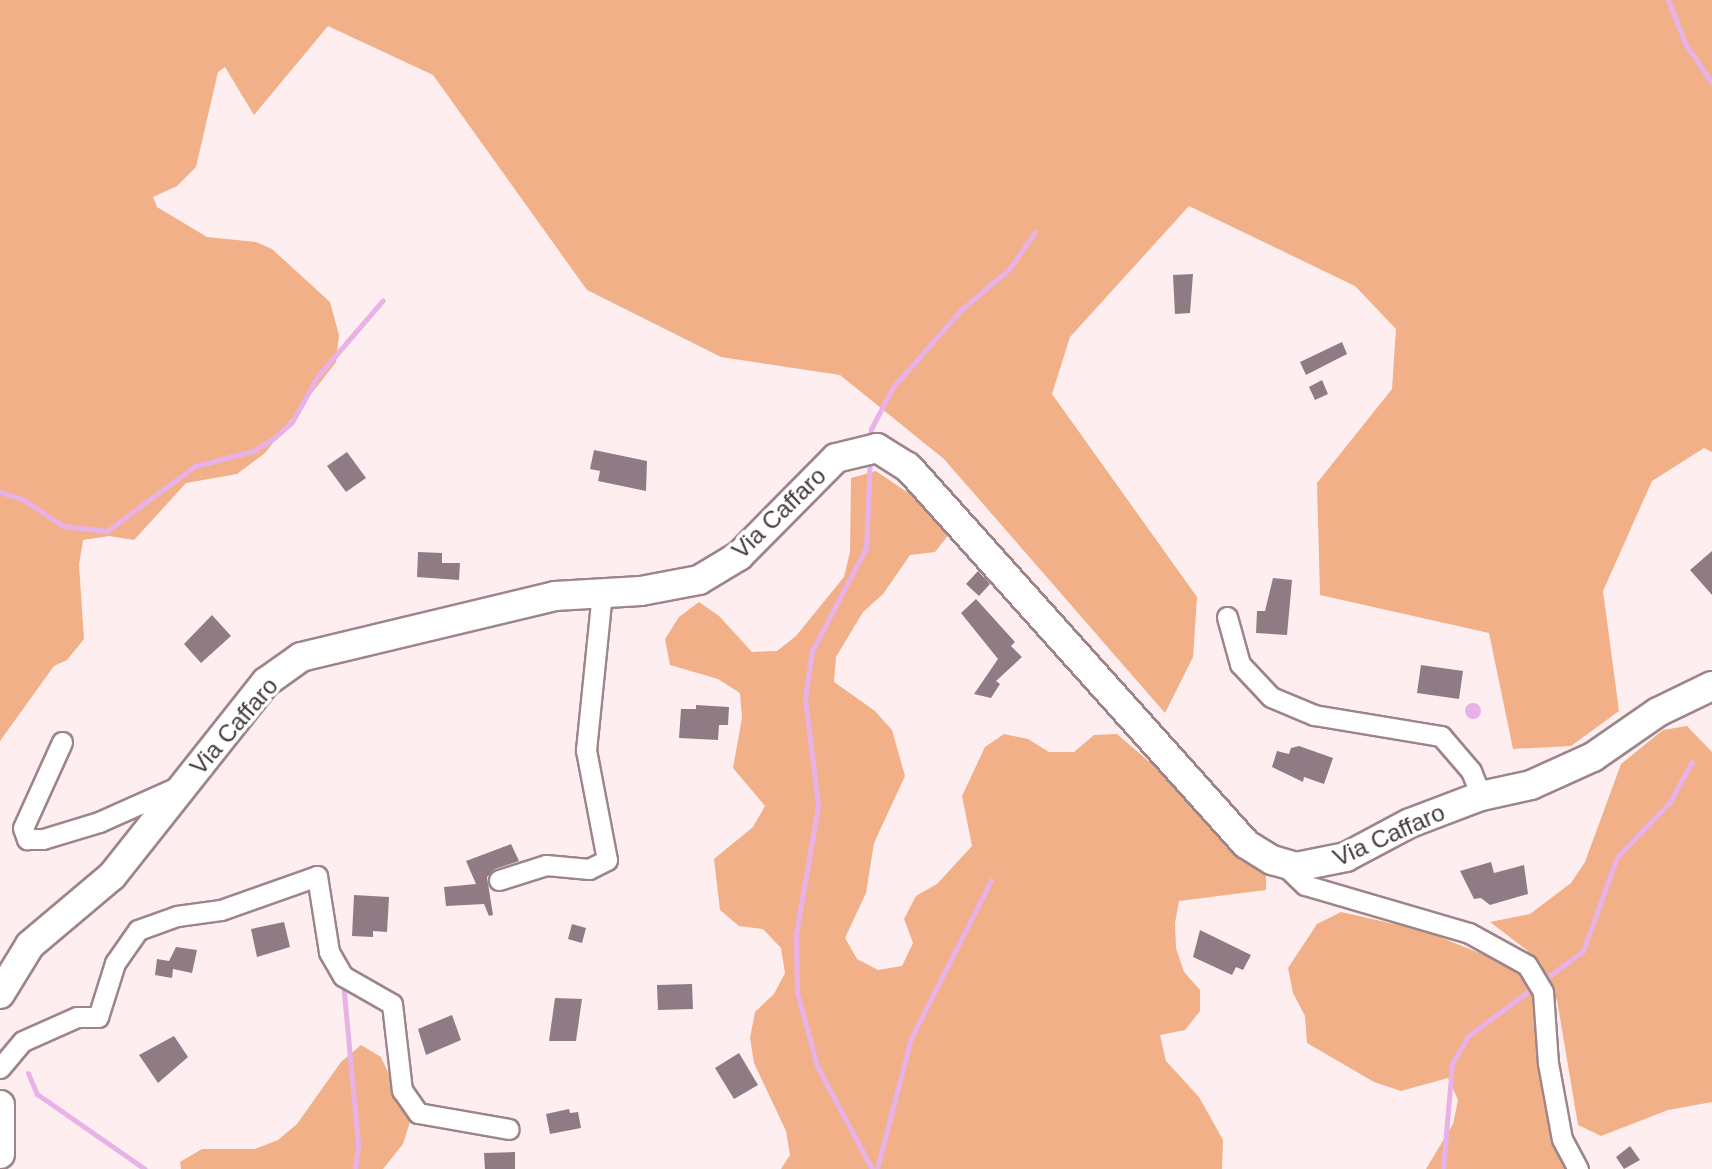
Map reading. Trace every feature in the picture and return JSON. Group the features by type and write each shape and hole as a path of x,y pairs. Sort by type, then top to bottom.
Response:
{"street":[{"name":"Via Caffaro","path":"0,994 30,945 111,876 266,682 301,657 555,596 602,593 699,580 739,556 836,458 877,448 908,467 1246,844 1281,862 1317,866 1346,858 1410,823 1481,796 1531,785 1593,757 1657,712 1712,686"},
{"path":"499,880 546,864 589,869 607,860 586,750 602,593"},
{"path":"1227,617 1240,664 1271,697 1314,715 1441,736 1471,771 1481,796"},
{"path":"62,742 23,828 27,839 43,839 99,822 184,784"},
{"path":"1281,862 1305,886 1469,933 1527,965 1543,992 1548,1063 1562,1139 1578,1169"},
{"path":"0,1068 23,1041 77,1017 99,1017 115,963 138,930 177,916 221,910 317,876 328,951 343,976 392,1004 402,1090 418,1113 509,1129"},
{"path":"0,1105 0,1154"}],"shaded area":[{"path":"0,0 1712,0 1712,452 1704,448 1652,481 1603,591 1619,711 1571,746 1513,749 1489,633 1320,595 1317,483 1392,389 1396,329 1355,286 1189,206 1070,337 1052,394 1197,597 1193,657 1165,713 944,459 840,375 721,357 587,290 433,75 328,26 254,115 225,67 218,72 196,167 177,186 153,197 157,207 207,237 256,242 272,249 330,302 339,335 336,362 265,453 237,474 186,483 134,540 109,536 83,540 79,565 84,639 67,660 54,666 0,741"},
{"path":"876,471 936,512 950,533 935,552 910,555 883,594 863,612 836,657 834,682 875,711 892,730 905,776 874,843 866,893 845,938 857,959 878,970 902,966 913,943 904,919 916,896 937,884 972,846 962,796 985,747 1004,734 1028,739 1049,752 1074,752 1094,735 1117,734 1153,765 1230,848 1266,872 1266,890 1179,901 1175,923 1176,948 1184,972 1200,990 1200,1011 1185,1030 1160,1035 1166,1061 1199,1097 1223,1140 1222,1169 781,1169 790,1155 786,1131 754,1063 750,1038 755,1012 774,994 785,973 781,948 763,929 739,926 720,910 714,859 753,827 765,806 733,768 742,718 740,693 718,679 670,665 665,639 679,617 699,602 719,616 752,652 777,651 796,636 844,577 850,552 851,478"},
{"path":"1470,703 1476,703 1481,711 1479,717 1470,719 1465,714 1465,708"},
{"path":"1687,726 1712,752 1712,1102 1668,1110 1601,1136 1578,1125 1557,1000 1528,951 1490,922 1530,914 1571,883 1585,862 1621,764 1663,730"},
{"path":"1341,912 1425,931 1519,969 1532,991 1551,1143 1566,1169 1426,1169 1453,1124 1458,1100 1448,1078 1401,1091 1374,1082 1307,1043 1305,1016 1293,993 1288,968 1317,924"},
{"path":"361,1045 381,1057 410,1122 403,1144 383,1169 181,1169 180,1162 202,1149 255,1149 278,1140 297,1124 341,1062"}],"building":[{"path":"1193,274 1190,313 1175,314 1173,275"},
{"path":"1342,342 1347,354 1306,375 1300,362"},
{"path":"1322,380 1328,394 1315,400 1309,387"},
{"path":"594,450 647,461 646,491 598,481 600,471 590,469"},
{"path":"347,452 366,478 346,492 327,466"},
{"path":"1712,551 1712,595 1690,570"},
{"path":"418,552 442,553 442,563 460,563 459,580 417,577"},
{"path":"978,571 990,584 979,596 966,584"},
{"path":"1273,578 1292,580 1287,635 1256,633 1257,611 1265,611"},
{"path":"976,599 1015,642 1011,646 1022,657 996,681 1000,684 991,698 974,694 998,659 961,613"},
{"path":"212,615 231,636 201,663 184,644"},
{"path":"1421,665 1463,671 1459,699 1417,693"},
{"path":"696,705 729,707 728,725 719,725 718,740 679,738 681,709 696,709"},
{"path":"1299,746 1333,758 1324,784 1304,777 1303,782 1272,767 1277,751 1289,754 1291,748"},
{"path":"511,844 519,861 495,869 487,877 493,915 489,916 484,904 446,906 444,887 476,884 466,861"},
{"path":"1491,862 1494,873 1524,865 1528,894 1490,905 1481,898 1474,899 1460,871"},
{"path":"354,895 389,897 387,932 373,931 373,937 352,936"},
{"path":"284,922 290,947 257,957 251,929"},
{"path":"572,924 586,928 582,943 568,939"},
{"path":"1200,930 1251,955 1243,970 1236,967 1232,975 1193,957"},
{"path":"176,947 197,950 192,973 173,969 172,978 155,975 157,959 169,961"},
{"path":"692,984 693,1009 658,1010 657,985"},
{"path":"555,998 582,999 576,1041 549,1041"},
{"path":"452,1015 461,1040 426,1055 418,1029"},
{"path":"174,1036 188,1057 158,1083 139,1055"},
{"path":"739,1053 758,1085 734,1099 715,1068"},
{"path":"569,1109 570,1113 578,1112 581,1128 550,1134 546,1114"},
{"path":"1630,1146 1640,1160 1624,1169 1616,1157"},
{"path":"515,1152 515,1169 485,1169 484,1153"}],"waterway":[{"path":"1668,0 1686,45 1712,83"},
{"path":"870,440 871,429 893,387 961,310 1009,269 1035,232"},
{"path":"0,492 24,500 63,526 107,531 195,466 253,451 273,439 292,422 317,377 383,300"},
{"path":"870,457 866,548 812,651 805,698 818,806 796,934 797,992 817,1066 872,1169"},
{"path":"1443,1169 1452,1063 1468,1036 1583,951 1617,857 1669,803 1692,762"},
{"path":"877,1169 911,1038 991,880"},
{"path":"343,982 358,1145 355,1169"},
{"path":"28,1073 37,1094 145,1169"}]}
